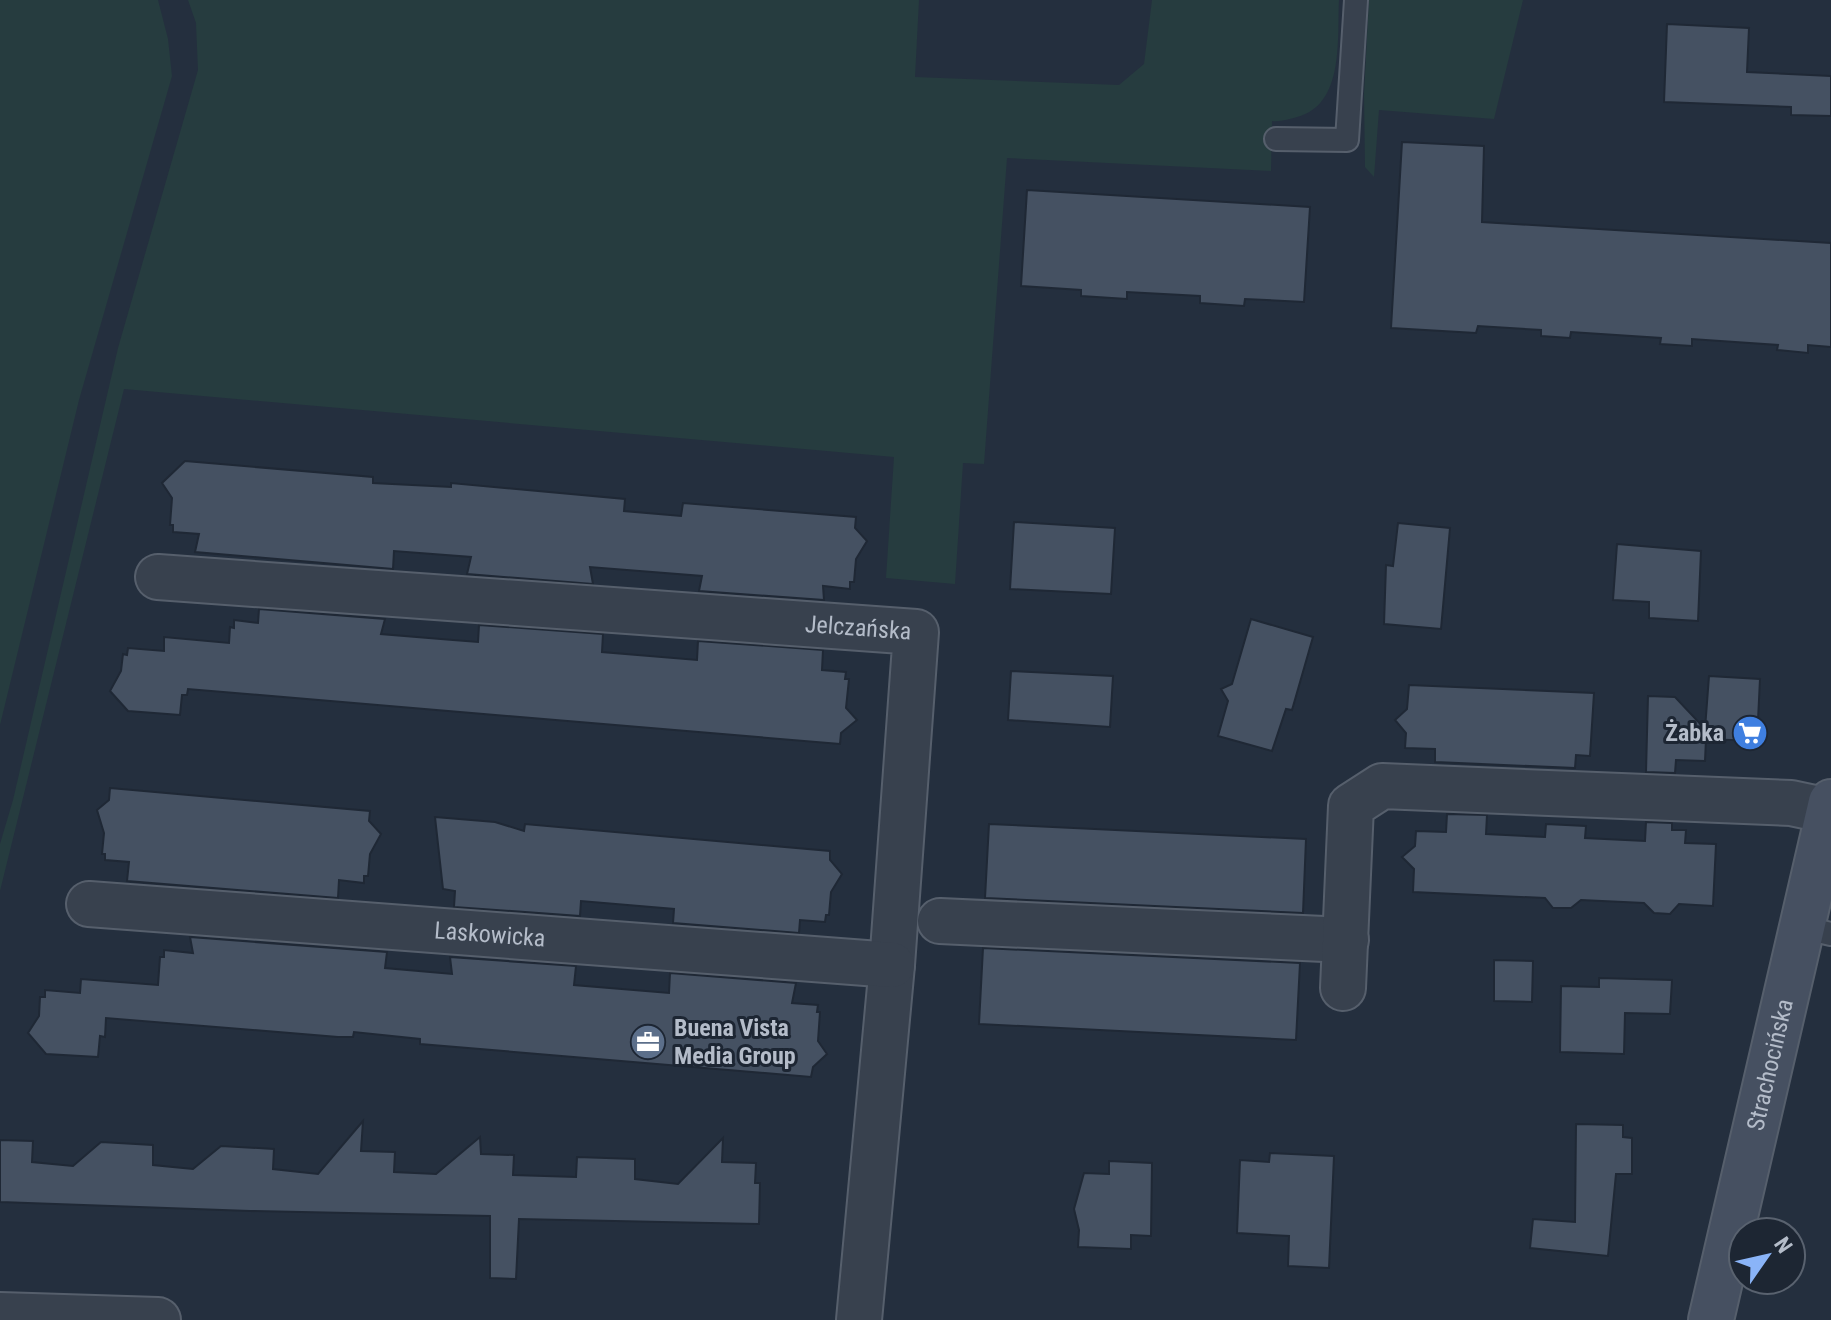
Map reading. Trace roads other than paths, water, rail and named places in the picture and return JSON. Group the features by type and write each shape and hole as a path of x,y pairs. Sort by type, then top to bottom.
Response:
{"main road":[{"name":"Strachocińska","path":"1711,1320 1816,930 1830,807"}],"street":[{"name":"Jelczańska","path":"158,577 916,632 892,965 859,1320"},
{"name":"Strachocińska","path":"1346,940 1351,806 1382,786 1830,807"},
{"name":"Laskowicka","path":"89,904 892,965"},
{"path":"940,921 1346,940 1343,988"},
{"path":"0,1315 158,1320"}],"lane":[{"path":"1276,139 1347,140 1356,0"}],"place":[{"name":"Żabka","path":"1750,733"},
{"name":"Buena Vista Media Group","path":"648,1042"}]}
